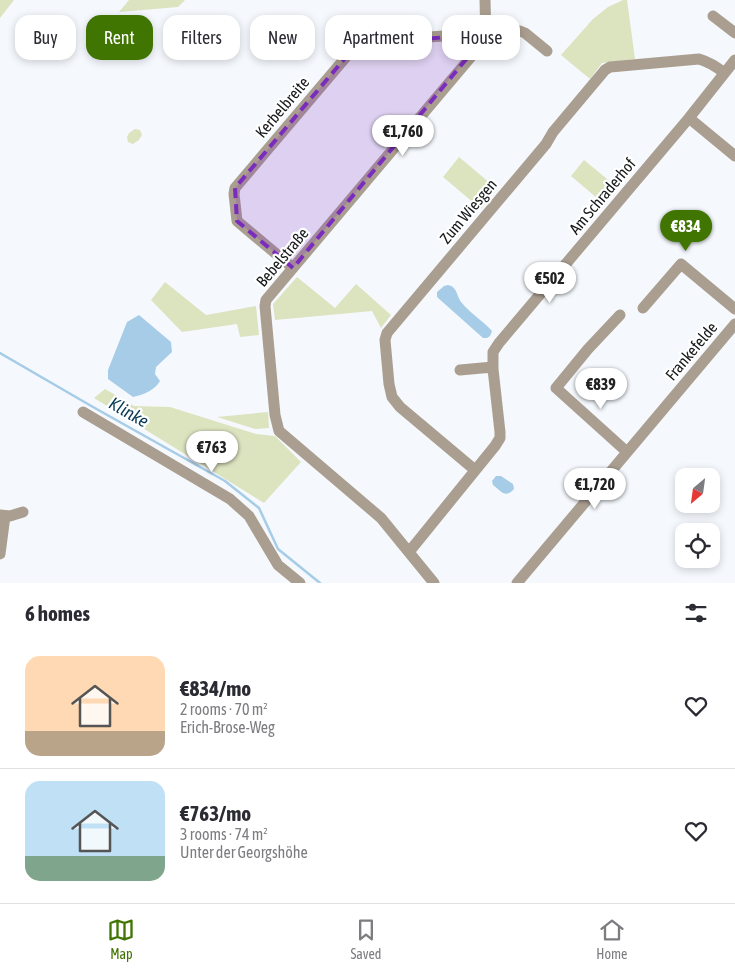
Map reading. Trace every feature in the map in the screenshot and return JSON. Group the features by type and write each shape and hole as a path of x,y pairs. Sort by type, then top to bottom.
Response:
{"street":[{"path":"485,0 486,15"},
{"path":"713,16 735,34"},
{"path":"520,32 525,33 547,51"},
{"name":"Kerbelbreite","path":"293,268 237,221 235,188 357,44 366,41 442,37"},
{"name":"Zum Wiesgen","path":"475,470 400,407 392,397 385,340 387,333 546,144 553,132 605,70 610,67 699,59 716,66 724,73"},
{"name":"Bebelstraße","path":"434,583 381,518 279,431 275,415 265,306 266,300 468,60"},
{"name":"Am Schraderhof","path":"409,552 500,438 492,368 493,352 689,118 735,60"},
{"path":"689,118 735,156"},
{"path":"643,308 681,264 735,309"},
{"path":"620,315 588,349 556,388 627,452"},
{"name":"Frankefelde","path":"517,583 735,324"},
{"path":"460,370 492,368"},
{"path":"83,412 230,499 249,516 278,565 300,583"},
{"path":"0,554 3,516 14,516 23,512"}],"highlighted area":[{"path":"487,34 293,268 237,221 235,188 357,44"}],"green space":[{"path":"0,0 14,0 0,18"},
{"path":"129,0 185,0 178,7 119,12"},
{"path":"627,0 635,59 602,63 590,79 561,55 593,19 608,7"},
{"path":"135,129 140,130 142,135 133,144 128,142 127,137"},
{"path":"459,157 497,189 481,209 443,177"},
{"path":"584,160 618,188 604,204 571,176"},
{"path":"297,277 335,308 356,284 391,315 381,328 372,311 275,320 273,304"},
{"path":"165,282 206,315 256,306 259,335 240,337 237,324 182,332 151,300"},
{"path":"105,389 134,406 170,407 256,434 275,436 301,462 264,503 94,398"},
{"path":"268,412 269,428 255,429 217,417"}],"water":[{"path":"448,285 454,288 465,307 492,331 490,336 483,338 437,297 437,292"},
{"path":"139,315 171,342 172,352 156,367 155,374 160,381 158,384 148,392 133,397 108,379 108,370 127,322"},
{"path":"496,476 501,476 513,484 514,489 506,494 501,492 493,485 492,481"}],"waterway":[{"name":"Klinke","path":"0,353 225,481 259,508 278,549 320,583"}]}
